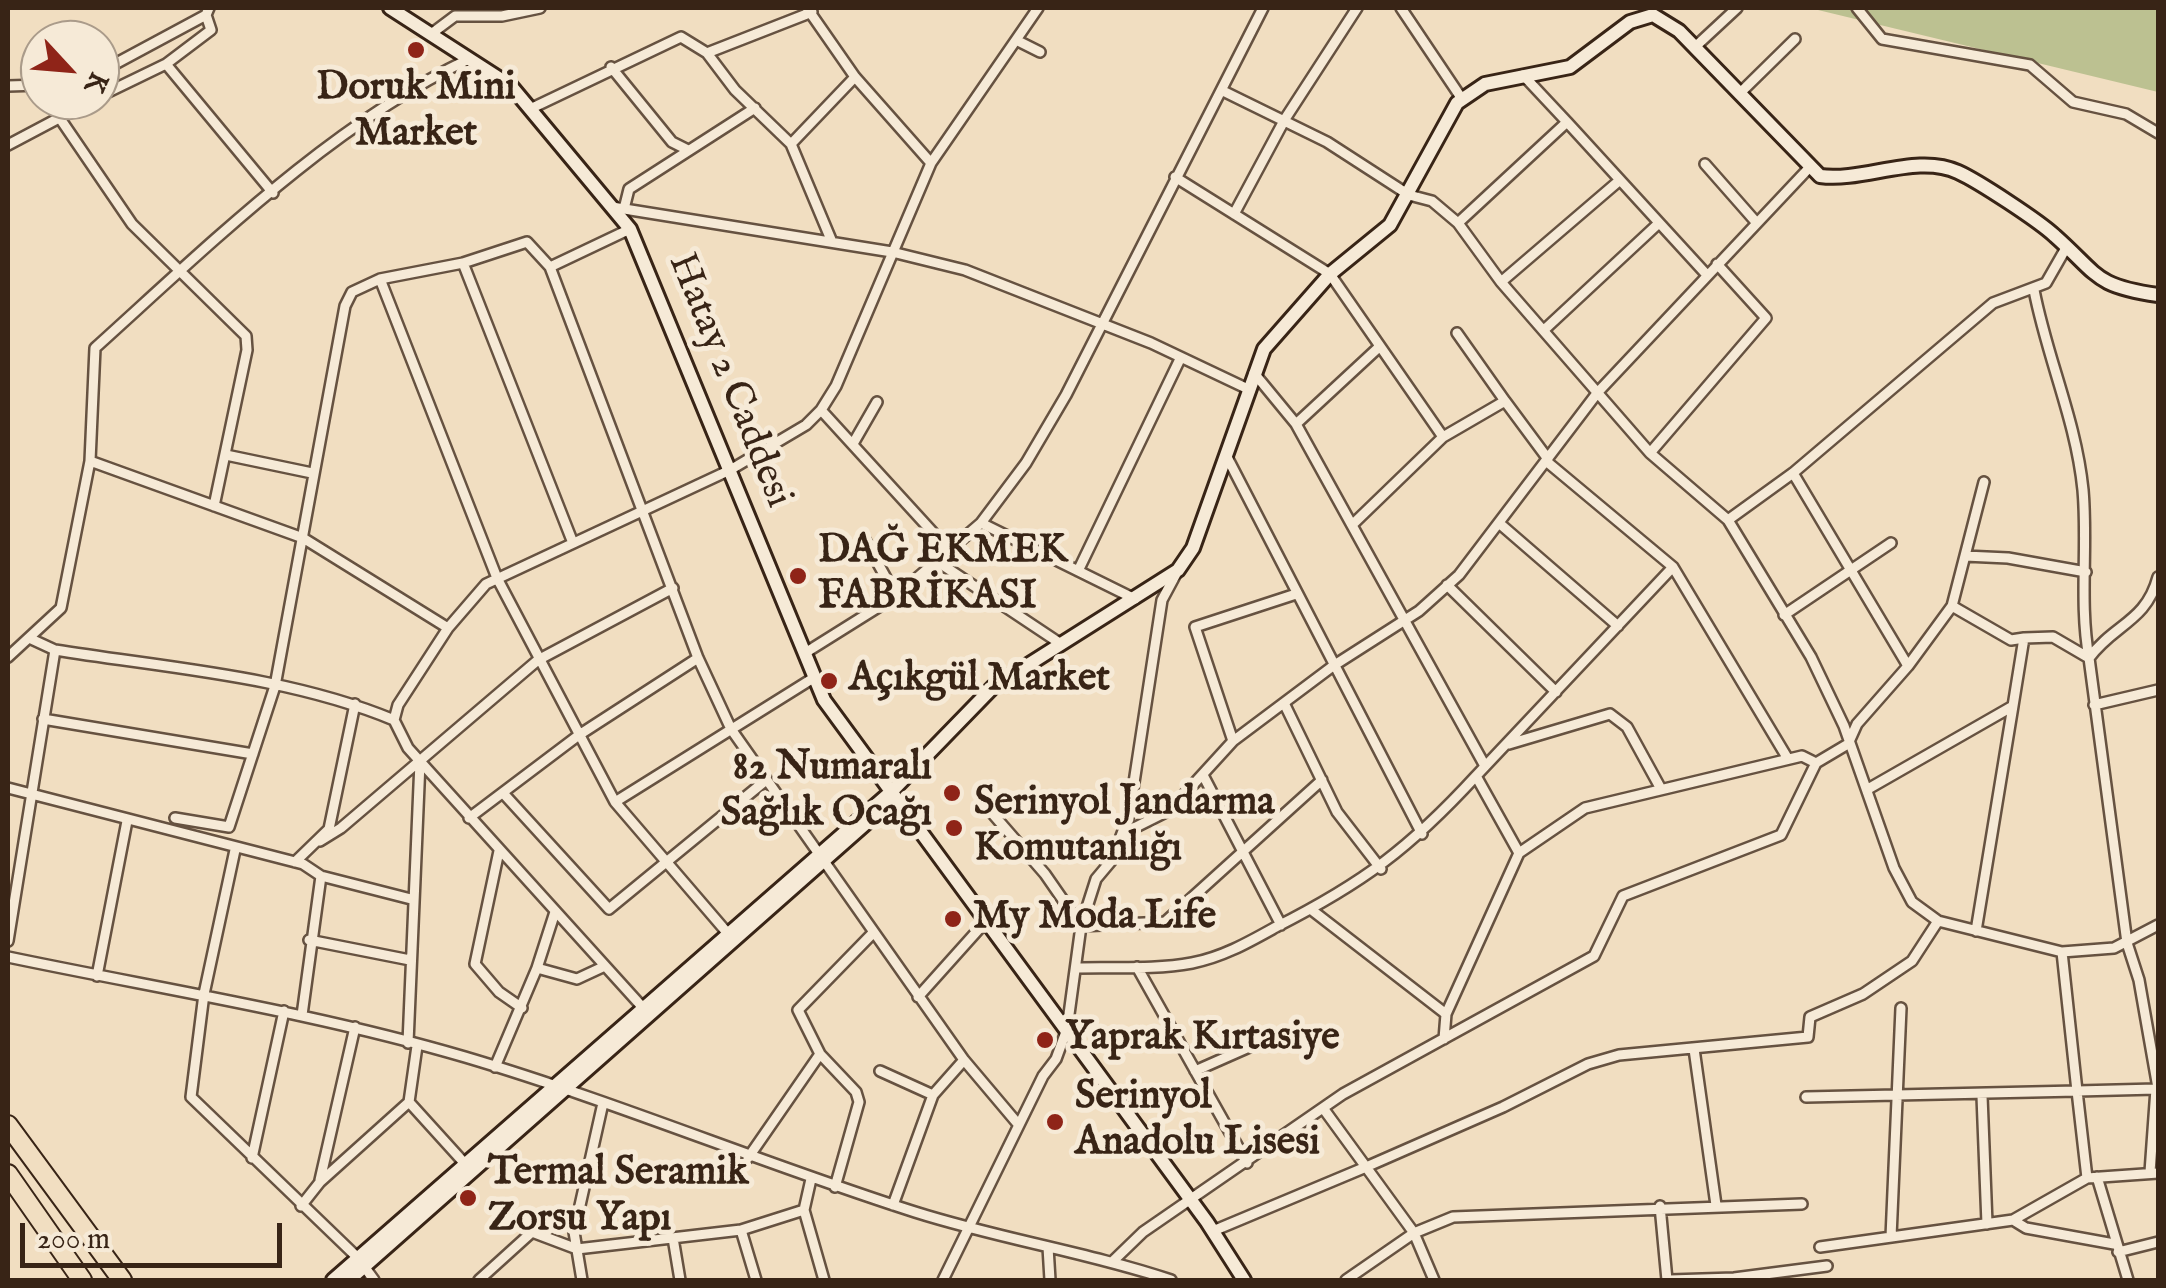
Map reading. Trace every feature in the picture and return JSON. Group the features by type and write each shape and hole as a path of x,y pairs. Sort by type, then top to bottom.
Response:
{"highway":[{"path":"8,1126 122,1280"},
{"path":"8,1174 82,1280"}],"street":[{"path":"184,8 204,13"},
{"name":"Hatay 2 Caddesi","path":"390,8 511,86 618,208 824,700 1067,1029 1244,1280"},
{"path":"431,34 442,21 454,16 502,16 540,8"},
{"path":"394,720 398,705 448,628 486,584 730,470 806,425 821,410 836,386 931,164 1038,8"},
{"path":"805,653 896,596 938,562 981,522 1026,463 1224,91 1263,8"},
{"path":"1234,214 1285,119 1357,8"},
{"path":"1401,8 1462,100"},
{"path":"1695,47 1737,8"},
{"path":"1857,8 1882,39 2030,66 2073,102 2126,114 2158,132"},
{"path":"707,53 810,10 855,77 931,164"},
{"path":"943,1280 1018,1124 1056,1059 1067,1029 1081,926 1096,879 1112,860 1129,814 1162,600 1194,548 1264,349 1330,274 1390,225 1462,100 1485,84 1570,67 1630,22 1650,12 1667,21 1695,47 1809,168 1829,177 1934,165 1958,172 2036,222 2088,272 2116,287 2158,295"},
{"path":"120,86 166,64 211,30 204,13"},
{"path":"120,61 204,13"},
{"path":"530,109 681,37 707,53 791,144 832,242"},
{"path":"1740,94 1795,39"},
{"path":"1016,40 1040,52"},
{"path":"8,656 62,608 90,460 95,348 273,193 413,86 469,59"},
{"path":"166,64 273,193"},
{"path":"612,68 672,142 688,150"},
{"path":"1523,76 1707,275"},
{"path":"791,144 855,77"},
{"path":"1224,91 1285,119 1409,195 1432,200 1458,223 1501,282 1650,453 1728,520 1811,656 1868,789 1894,868 1912,902 1938,922 2062,952 2126,943 2158,924"},
{"path":"754,108 628,189 618,208 892,252 965,270 1248,389"},
{"path":"8,145 54,120"},
{"path":"61,120 121,211 211,306 240,327 247,341 214,506"},
{"path":"1458,223 1567,122"},
{"path":"1704,164 1756,222"},
{"path":"1122,834 1170,810 1233,742 1332,666 1405,620 1448,586 1598,392 1809,168"},
{"path":"1175,177 1330,274 1443,437"},
{"path":"1501,282 1620,180"},
{"path":"1544,330 1659,223"},
{"path":"550,267 630,229"},
{"path":"176,818 229,828 275,686 312,473 348,298 356,288 380,279 463,263 526,242 550,267 698,658 730,729 872,934 964,1060 1018,1124"},
{"path":"1728,520 1793,473 1994,303 2046,283 2066,248"},
{"path":"463,263 573,543"},
{"path":"1650,453 1766,318 1717,264"},
{"path":"380,279 497,578 578,735 615,802 731,937"},
{"path":"1820,1247 2013,1220 2092,1177 2154,1173 2157,1089 2138,980 2126,943 2084,626 2083,490 2071,418 2034,290"},
{"path":"1457,334 1547,460 1673,567 1788,759"},
{"path":"1296,424 1378,348"},
{"path":"1078,570 1180,358"},
{"path":"1254,373 1296,424 1485,766"},
{"path":"1352,524 1443,437 1505,401"},
{"path":"854,442 877,402"},
{"path":"821,410 948,549"},
{"path":"226,455 312,473"},
{"path":"1227,457 1422,834"},
{"path":"90,460 303,538 448,628"},
{"path":"1793,473 1908,666"},
{"path":"1112,1262 1143,1232 1324,1108 1594,956 1623,896 1781,835 1816,763 1848,744 1857,724 1908,666 1952,606 1984,482"},
{"path":"981,522 1135,599"},
{"path":"1499,523 1618,626"},
{"path":"864,540 896,596"},
{"path":"1784,615 1892,543"},
{"path":"1965,556 2008,558 2086,572"},
{"path":"938,562 1060,644"},
{"path":"1077,968 1189,964 1224,954 1313,911 1381,869 1422,834 1673,567"},
{"path":"333,1280 362,1262 821,857 881,810 892,791 993,687 1178,570"},
{"path":"2090,658 2099,644 2140,615 2153,598 2158,577"},
{"path":"1448,586 1556,692"},
{"path":"296,862 538,660 673,588"},
{"path":"1233,742 1195,627 1296,594"},
{"path":"1952,606 2011,640 2053,637 2090,658"},
{"path":"29,638 55,650 275,686 355,704 394,720 420,762 646,1011"},
{"path":"1976,931 2024,638"},
{"path":"8,941 55,650"},
{"path":"469,818 578,735 698,658"},
{"path":"615,802 815,677"},
{"path":"2094,705 2158,690"},
{"path":"1284,703 1337,812 1381,869"},
{"path":"320,841 329,829 355,704"},
{"path":"1868,789 2013,706"},
{"path":"1505,746 1610,714 1627,727 1661,789"},
{"path":"44,719 253,754"},
{"path":"1444,1039 1446,1014 1519,853 1585,808 1802,756 1816,763"},
{"path":"301,1206 320,1182 409,1102 413,1044 411,899 420,762"},
{"path":"1203,774 1280,925"},
{"path":"1476,776 1519,853"},
{"path":"1081,926 1165,922 1322,780"},
{"path":"503,793 609,910 765,781"},
{"path":"8,788 235,850 296,862 322,876 411,899"},
{"path":"985,805 1044,874 1081,926"},
{"path":"97,976 127,821"},
{"path":"235,850 204,994 191,1097 362,1262 374,1280"},
{"path":"499,851 475,964 499,992 522,1008"},
{"path":"1251,868 1263,861"},
{"path":"302,1016 309,940 322,876"},
{"path":"1313,911 1446,1014"},
{"path":"495,1067 522,1008 555,912"},
{"path":"918,997 987,920"},
{"path":"1213,1231 1503,1107 1588,1064 1618,1055 1808,1037 1810,1017 1863,994 1912,961 1938,922"},
{"path":"835,1186 859,1102 856,1092 820,1054 798,1010 872,934"},
{"path":"309,940 410,960"},
{"path":"2062,952 2077,1091 2092,1177 2128,1280"},
{"path":"8,957 354,1026 560,1088 748,1158 965,1228 1112,1262 1171,1280"},
{"path":"537,968 577,979 605,966"},
{"path":"1136,967 1246,1163"},
{"path":"1890,1237 1900,1008"},
{"path":"252,1158 284,1010"},
{"path":"320,1182 354,1026"},
{"path":"1195,1071 1272,1037"},
{"path":"1694,1050 1716,1205"},
{"path":"748,1158 820,1054"},
{"path":"893,1205 933,1095 964,1060"},
{"path":"880,1071 933,1095"},
{"path":"1806,1096 1982,1096 2157,1089"},
{"path":"1982,1096 1987,1224"},
{"path":"409,1102 468,1167"},
{"path":"582,1280 574,1232 603,1103"},
{"path":"1324,1108 1414,1233 1434,1280"},
{"path":"811,1179 804,1210 824,1280"},
{"path":"1346,1280 1414,1233 1452,1217 1660,1206 1802,1204"},
{"path":"1660,1206 1669,1280 1734,1278 1827,1266"},
{"path":"478,1280 532,1232 578,1249 741,1230 804,1210"},
{"path":"2013,1220 2026,1228 2116,1248 2158,1242"},
{"path":"741,1230 756,1280"},
{"path":"673,1238 680,1280"},
{"path":"1048,1247 1050,1280"},
{"path":"348,1280 362,1262"},
{"path":"1133,1268 1133,1280"}],"green space":[{"path":"2158,8 2158,92 1818,10"}],"place":[{"name":"Doruk Mini Market","path":"416,50"},
{"name":"DAĞ EKMEK FABRİKASI","path":"798,576"},
{"name":"Açıkgül Market","path":"829,681"},
{"name":"82 Numaralı Sağlık Ocağı","path":"952,793"},
{"name":"Serinyol Jandarma Komutanlığı","path":"954,828"},
{"name":"My Moda Life","path":"953,919"},
{"name":"Yaprak Kırtasiye","path":"1045,1040"},
{"name":"Serinyol Anadolu Lisesi","path":"1055,1122"},
{"name":"Termal Seramik Zorsu Yapı","path":"468,1198"}]}
